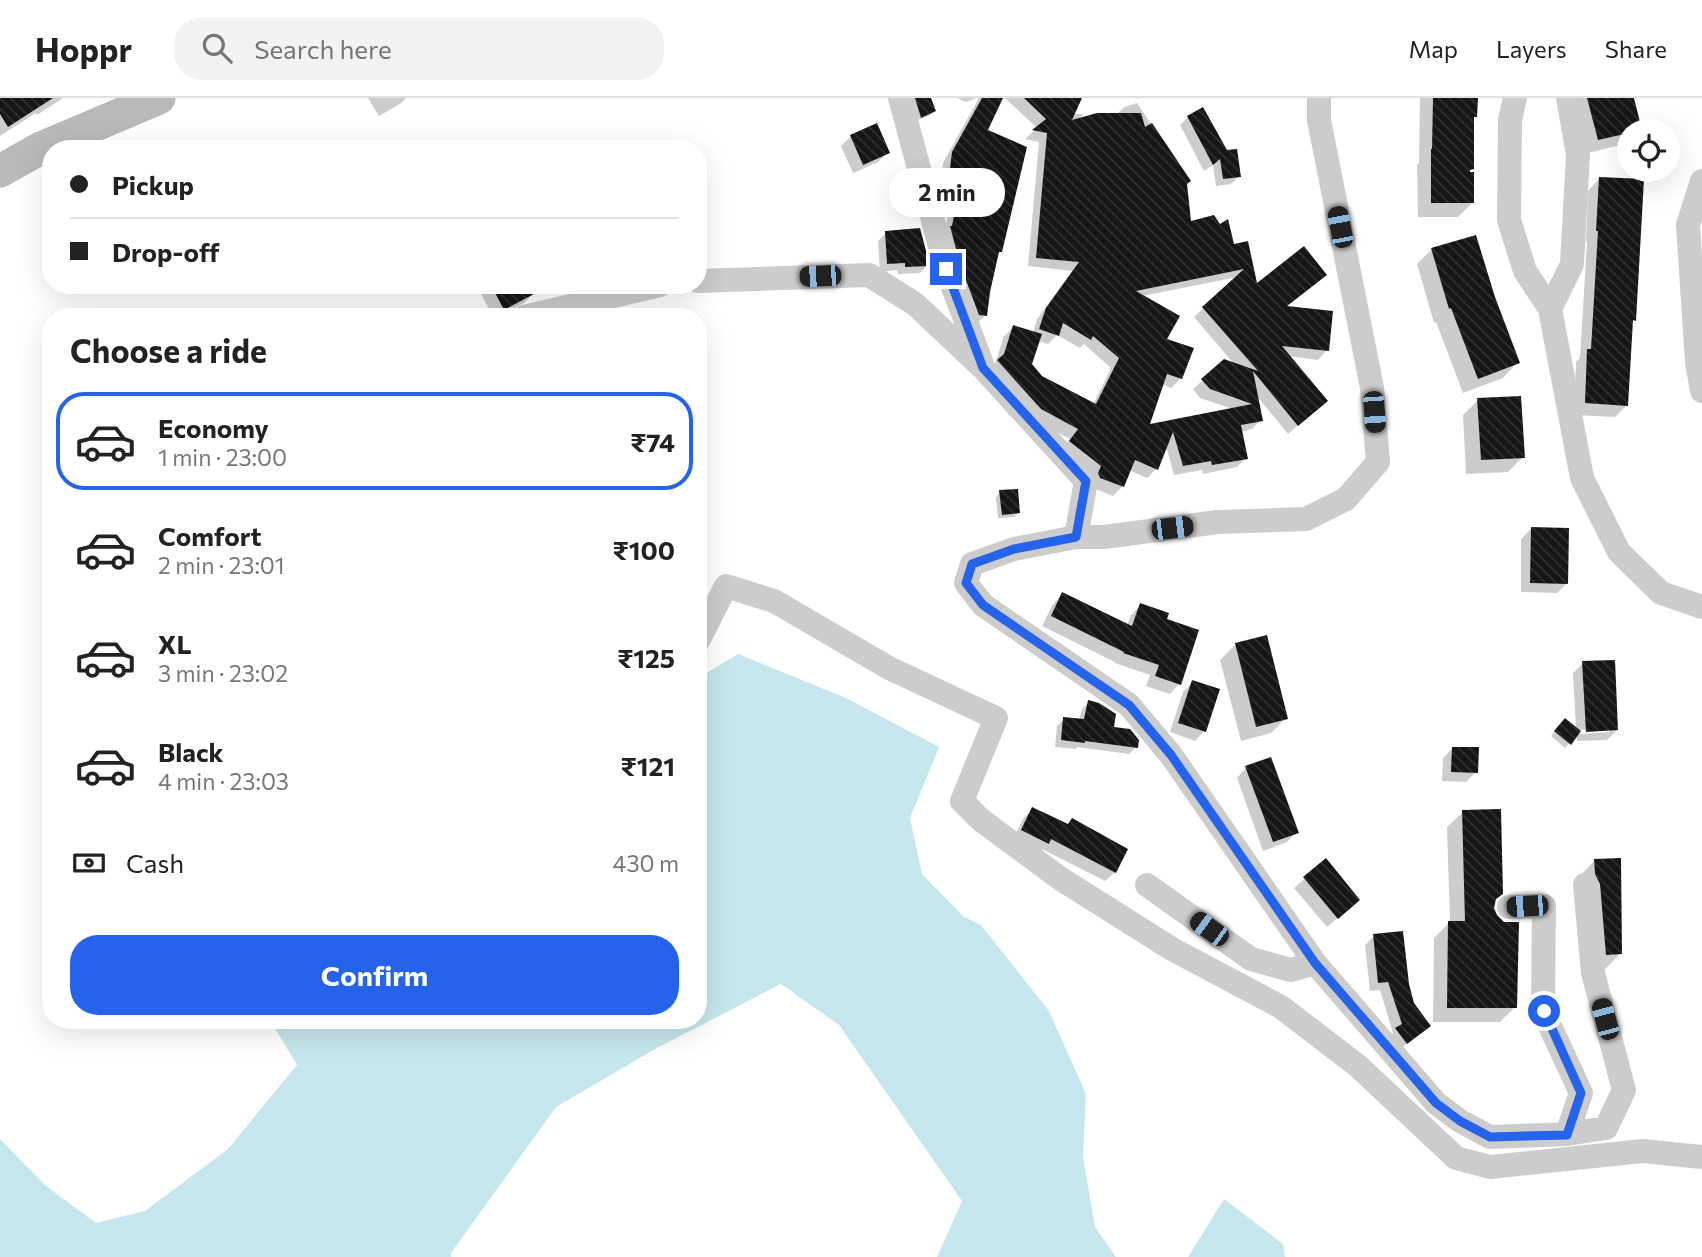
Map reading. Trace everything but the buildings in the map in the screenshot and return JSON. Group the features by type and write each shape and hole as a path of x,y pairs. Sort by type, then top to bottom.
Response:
{"street":[{"path":"60,140 159,98"},
{"path":"900,98 946,269 983,368"},
{"path":"1319,98 1320,120 1372,388 1378,462 1346,499 1306,519 1218,522 1104,537 1076,537 1014,549 972,564 966,583 983,605 1129,705 1171,755 1315,963 1436,1103 1460,1121 1490,1137 1567,1135 1606,1128 1624,1090 1593,972 1585,885"},
{"path":"1515,98 1510,120 1509,220 1525,271 1550,309 1582,478 1619,552 1661,593 1702,607"},
{"path":"1550,309 1572,264 1578,155 1568,98"},
{"path":"0,171 42,148"},
{"path":"1702,181 1688,225 1697,362 1702,391"},
{"path":"707,281 869,275 915,304 983,368 1086,481 1076,537"},
{"path":"562,308 621,294"},
{"path":"707,623 726,586 774,601 890,668 996,718 962,801 981,820 1060,879 1172,949 1281,1007 1358,1066 1456,1158 1490,1167 1643,1151 1702,1157"},
{"path":"1147,885 1251,959 1290,970 1315,963"},
{"path":"1509,907 1544,906 1544,1011 1581,1093 1567,1135"}],"water":[{"path":"738,654 846,698 939,747 910,818 922,874 964,917 981,925 1049,1011 1086,1094 1083,1157 1095,1227 1116,1257 937,1257 962,1201 839,1025 781,984 707,1022 707,673"},
{"path":"275,1029 694,1029 556,1107 451,1253 451,1257 0,1257 0,1139 46,1186 96,1223 145,1211 228,1149 297,1065"},
{"path":"1224,1199 1283,1244 1285,1257 1188,1257"}],"route":[{"path":"946,269 983,368 1086,481 1076,537 1014,549 972,564 966,583 983,605 1129,705 1171,755 1315,963 1436,1103 1460,1121 1490,1137 1567,1135 1581,1093 1544,1011"}]}
